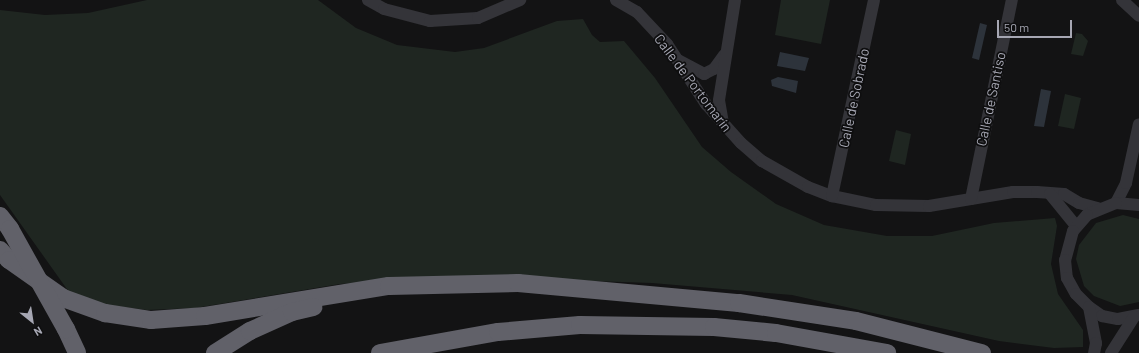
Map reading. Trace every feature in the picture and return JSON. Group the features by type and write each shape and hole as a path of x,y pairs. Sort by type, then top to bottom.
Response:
{"highway":[{"path":"5,223 66,329 77,353"},
{"path":"0,250 9,260 63,298 105,313 151,320 205,316 389,286 518,283 740,303 840,319 982,353"},
{"path":"215,353 250,331 292,312 350,299 491,292 615,292"},
{"path":"380,353 498,332 580,325 714,327 776,333 887,353"}],"street":[{"path":"368,0 384,10 430,21 482,16 520,0"},
{"path":"482,16 509,0"},
{"name":"Calle de Portomarín","path":"616,0 636,12 678,59 706,104 726,128 762,161 808,187 832,196 876,204 928,206 1013,192 1064,194 1079,203 1098,208"},
{"path":"726,128 718,100 735,0"},
{"name":"Calle de Sobrado","path":"832,196 874,0"},
{"name":"Calle de Santiso","path":"971,199 1012,0"},
{"path":"1122,0 1139,16"},
{"path":"678,59 704,74 714,69 725,54"},
{"path":"1116,203 1126,183 1139,124"},
{"path":"1050,194 1076,226"},
{"path":"1136,316 1118,319 1102,316 1088,307 1076,294 1066,272 1068,242 1076,226 1098,208 1116,203 1139,204"},
{"path":"1088,307 1096,343 1094,353"},
{"path":"1111,353 1136,316"}],"shaded area":[{"path":"147,0 318,0 356,28 397,45 455,52 484,48 557,21 583,19 592,35 600,42 624,41 655,78 702,147 731,172 776,204 824,225 887,236 932,236 994,223 1055,218 1057,226 1051,264 1058,294 1083,330 1083,347 1054,348 999,341 792,295 652,283 467,277 340,284 195,308 147,310 107,305 69,292 0,195 0,10 45,15 88,13"},
{"path":"781,0 830,0 821,44 775,35"},
{"path":"980,23 987,25 979,60 972,58"},
{"path":"1076,33 1082,34 1088,41 1083,56 1071,54"},
{"path":"780,52 809,58 805,71 777,66"},
{"path":"778,77 798,81 796,93 772,86 771,80"},
{"path":"1041,89 1051,91 1044,127 1034,126"},
{"path":"1065,94 1081,98 1074,129 1058,126"},
{"path":"896,130 911,134 905,165 889,161"},
{"path":"1123,215 1139,219 1139,302 1120,306 1094,296 1084,286 1076,259 1079,245 1096,223"}]}
